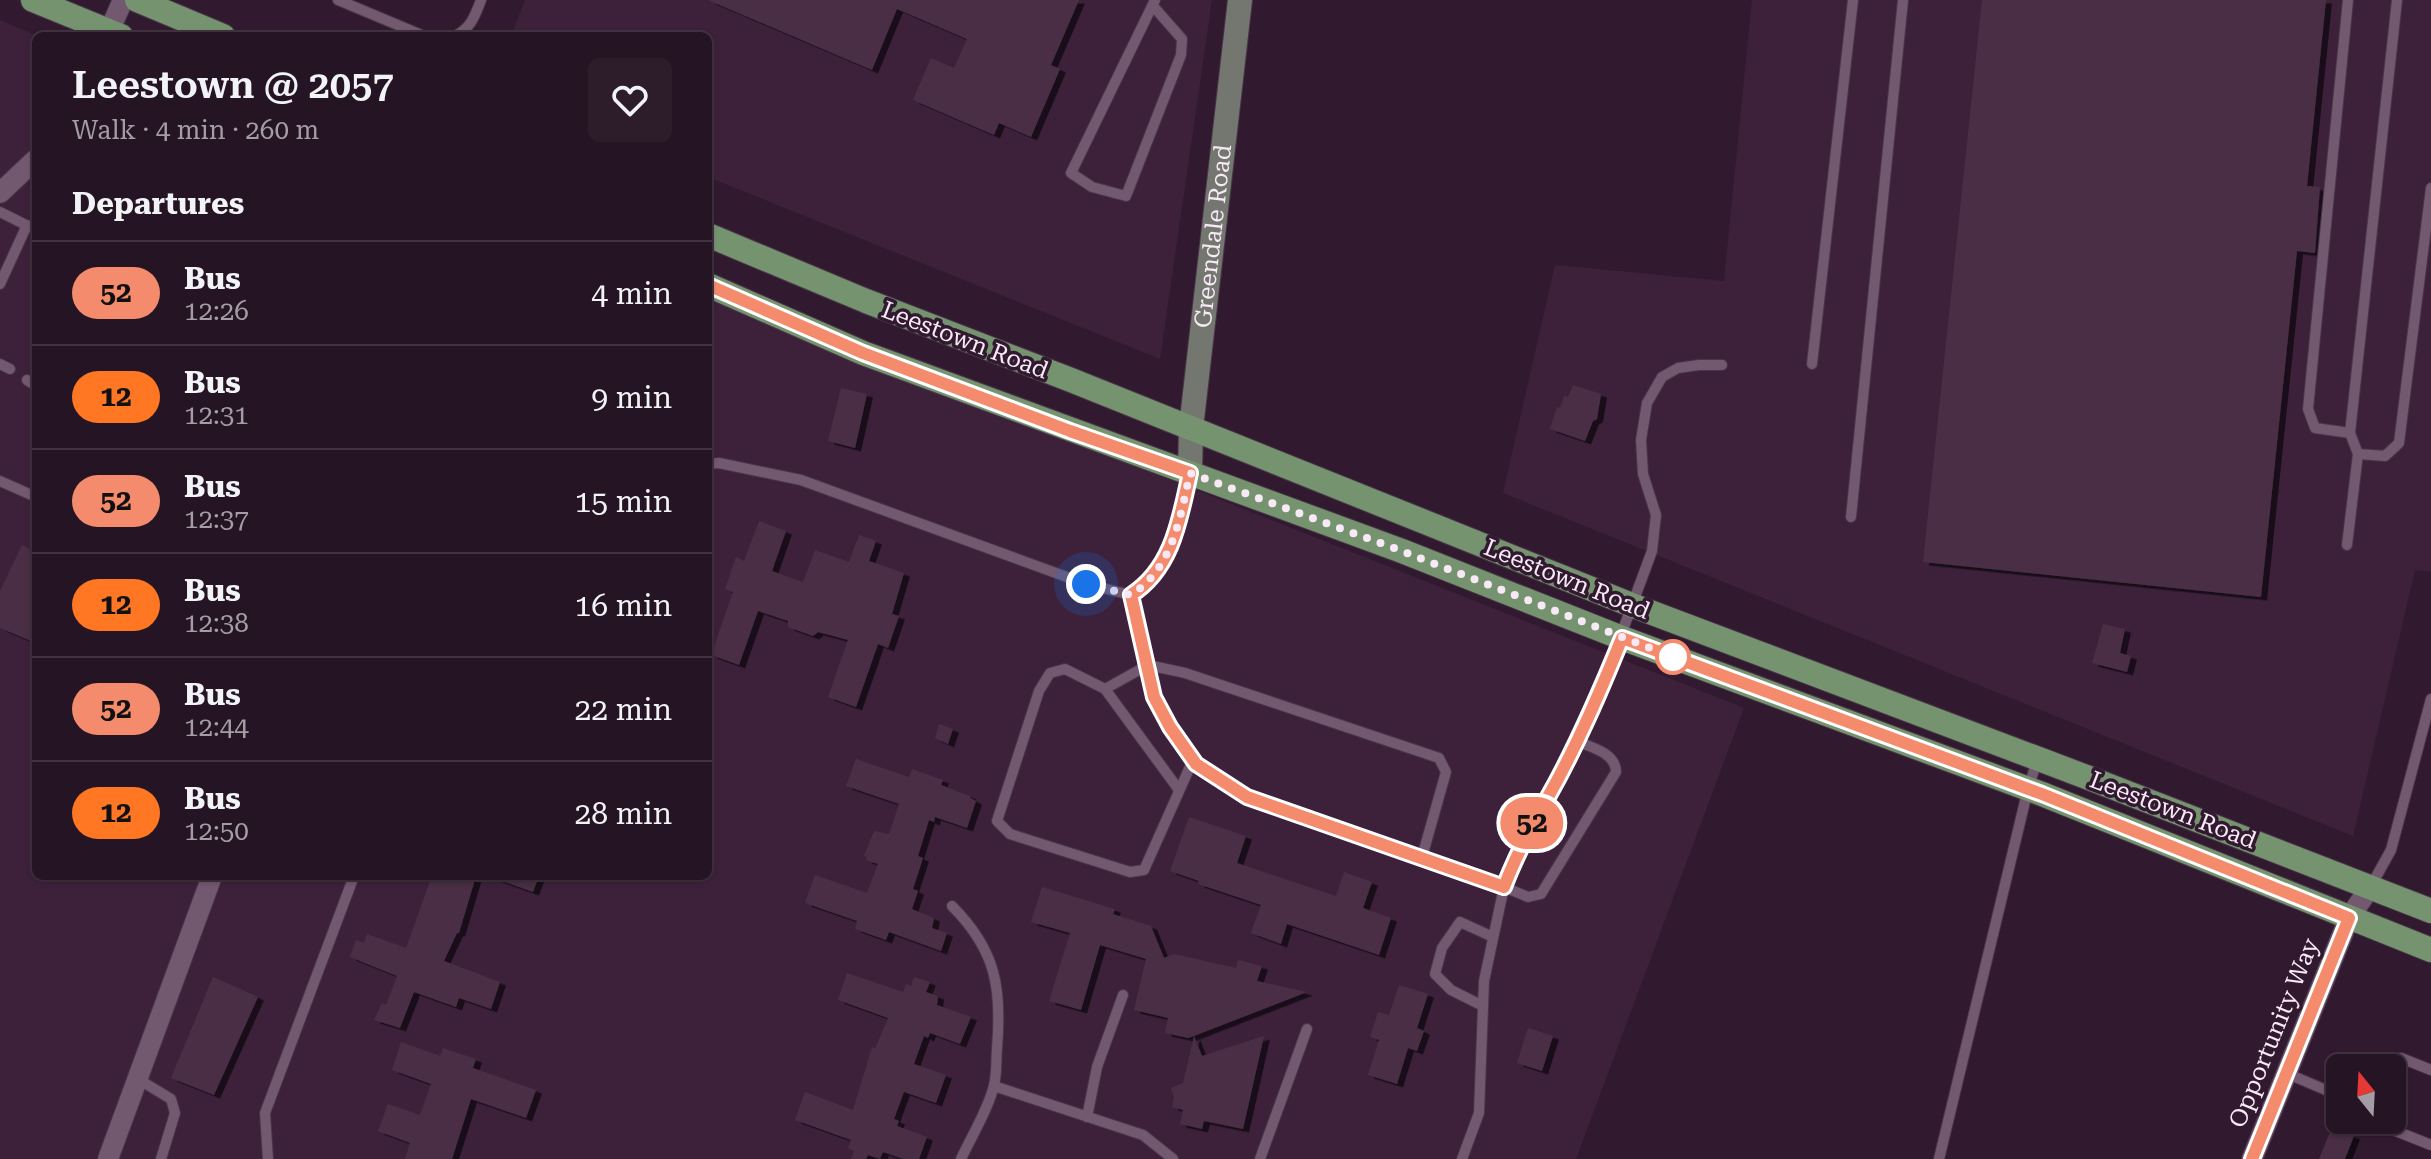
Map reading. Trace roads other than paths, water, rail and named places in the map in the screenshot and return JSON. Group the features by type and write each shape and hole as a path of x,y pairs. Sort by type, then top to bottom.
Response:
{"main road":[{"path":"33,0 107,32"},
{"path":"137,0 213,32"},
{"name":"Leestown Road","path":"712,237 866,301 1634,606 2038,758 2431,911"},
{"name":"Leestown Road","path":"712,287 863,353 1402,551 1622,638 2028,789 2431,950"}],"street":[{"path":"113,32 123,0"},
{"name":"Greendale Road","path":"1190,473 1191,428 1240,0"},
{"path":"0,193 32,163"},
{"path":"108,1159 211,880"},
{"name":"Opportunity Way","path":"2252,1159 2349,918 2371,886"}],"lane":[{"path":"338,0 414,32"},
{"path":"463,32 473,22 481,0"},
{"path":"1812,364 1853,0"},
{"path":"1851,517 1903,0"},
{"path":"2348,0 2308,409 2315,428 2350,433"},
{"path":"2347,545 2358,454 2350,433 2397,0"},
{"path":"1154,3 1182,39 1181,55 1126,196 1092,187 1071,173 1154,3"},
{"path":"2358,454 2385,456 2399,443 2431,188"},
{"path":"0,212 31,228 0,284"},
{"path":"1462,1159 1479,1113 1484,981 1504,887 1519,847 1597,700 1652,551 1656,515 1643,474 1641,440 1647,403 1662,377 1678,368 1722,365"},
{"path":"712,464 801,480 1086,584 1131,595 1149,583 1163,564 1180,518 1190,473"},
{"path":"0,481 32,495"},
{"path":"1131,595 1154,697 1193,760 1247,797 1528,897 1541,894 1612,779 1616,764 1611,758 1576,741"},
{"path":"1105,689 1148,665 1185,673 1439,758 1446,772 1422,857"},
{"path":"1179,790 1105,689 1065,669 1050,673 1039,691 997,821 1010,834 1130,872 1144,870 1193,760"},
{"path":"2371,886 2391,850 2431,699"},
{"path":"1939,1159 2038,758"},
{"path":"268,1159 265,1113 352,880"},
{"path":"952,906 967,921 989,956 998,984 999,1031 994,1086 961,1159"},
{"path":"1483,1006 1451,990 1435,974 1442,948 1460,922 1493,937"},
{"path":"1087,1117 1097,1067 1123,995"},
{"path":"1260,1159 1307,1029"},
{"path":"2406,1060 2431,1070"},
{"path":"2286,1073 2326,1090"},
{"path":"138,1079 171,1099 175,1113 161,1159"},
{"path":"994,1086 1143,1135 1173,1159"},
{"path":"2403,1134 2431,1145"}]}
